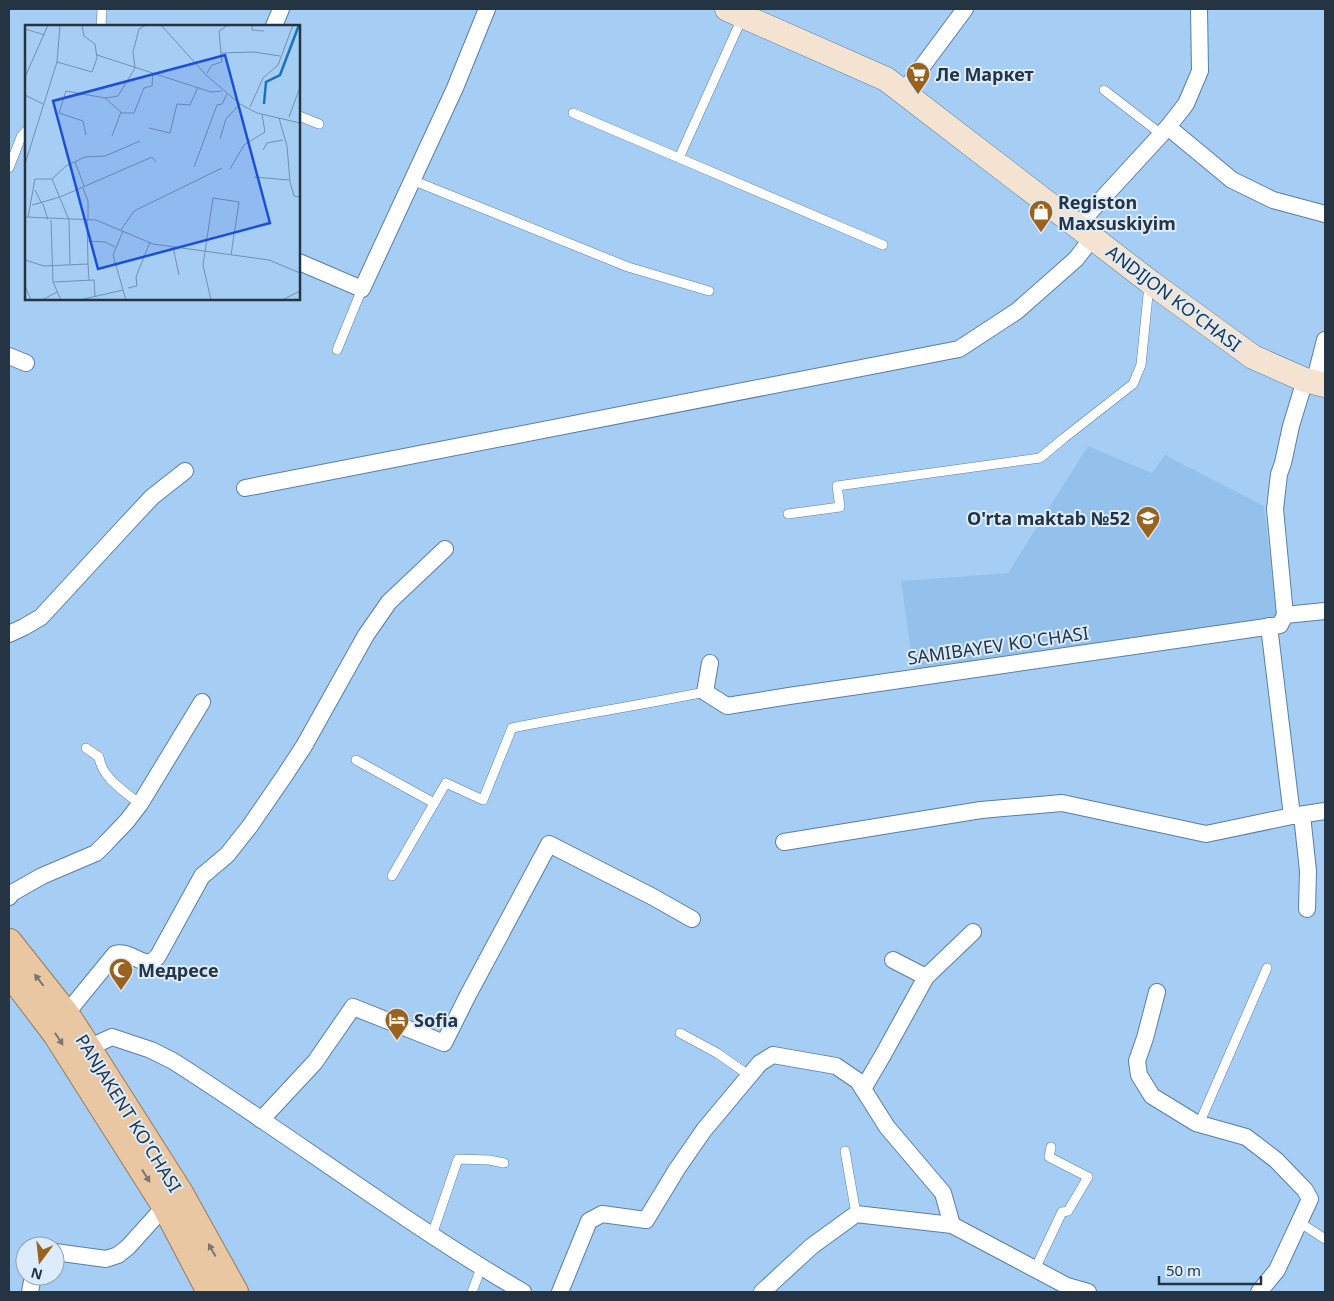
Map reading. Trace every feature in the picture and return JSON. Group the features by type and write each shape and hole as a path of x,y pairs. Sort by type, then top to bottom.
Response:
{"main road":[{"name":"PANJAKENT KO'CHASI","path":"9,942 66,1014 88,1048 180,1193 235,1292"},
{"name":"PANJAKENT KO'CHASI","path":"9,972 56,1034 165,1206 210,1292"}],"street":[{"path":"274,25 281,9"},
{"path":"300,262 362,289 456,88 488,9"},
{"path":"904,92 965,9"},
{"path":"245,488 959,349 1017,311 1076,259 1085,231 1186,104 1200,71 1199,9"},
{"name":"ANDIJON KO'CHASI","path":"742,13 886,79 1150,282 1253,356 1315,383"},
{"path":"1164,130 1232,180 1273,200 1325,214"},
{"path":"1286,616 1275,509 1279,474 1291,426 1315,383 1325,340"},
{"path":"9,356 26,363"},
{"path":"9,634 41,617 152,497 185,471"},
{"path":"66,1014 115,954 123,954 146,963 151,963 158,956 202,876 227,855 250,826 304,746 366,635 389,602 445,549"},
{"name":"SAMIBAYEV KO'CHASI","path":"705,692 727,706 1280,625 1286,616 1325,611"},
{"path":"1269,626 1297,816 1308,871 1307,909"},
{"path":"705,692 710,663"},
{"path":"9,897 12,893 42,876 96,853 117,832 140,804 202,702"},
{"path":"784,842 981,810 1062,803 1206,834 1325,811"},
{"path":"261,1120 315,1062 353,1007 444,1044 468,995 549,844 692,919"},
{"path":"863,1089 926,977 973,932"},
{"path":"892,960 926,977"},
{"path":"1157,992 1137,1061 1139,1075 1152,1096 1199,1124 1246,1137 1276,1160 1305,1190 1310,1199 1277,1270 1259,1292"},
{"path":"88,1048 112,1037 151,1050 193,1074 481,1268 523,1292"},
{"path":"560,1292 589,1221 602,1214 646,1220 677,1169 704,1130 760,1063 774,1055 836,1066 858,1081 887,1127 942,1193 952,1225"},
{"path":"65,1253 106,1259 118,1255 128,1247 165,1206"},
{"path":"762,1292 812,1246 856,1214 952,1225 1067,1286 1088,1292"}],"lane":[{"path":"101,25 102,9"},
{"path":"679,158 742,13"},
{"path":"1104,90 1164,130"},
{"path":"573,113 883,245"},
{"path":"300,116 319,124"},
{"path":"9,168 25,132"},
{"path":"412,180 628,267 708,291"},
{"path":"788,514 840,507 837,486 1040,458 1133,384 1141,365 1150,282"},
{"path":"337,350 362,289"},
{"path":"392,876 446,783 483,800 512,728 705,692"},
{"path":"86,748 99,757 100,766 112,781 140,804"},
{"path":"356,760 434,803"},
{"path":"1199,1124 1267,968"},
{"path":"680,1033 717,1053 750,1076"},
{"path":"1035,1269 1062,1212 1068,1211 1088,1177 1049,1157 1051,1147"},
{"path":"845,1151 856,1214"},
{"path":"432,1235 458,1159 489,1160 504,1163"},
{"path":"1299,1222 1325,1239"},
{"path":"472,1292 481,1268"}],"shaded area":[{"name":"O'rta maktab №52","path":"1088,446 1152,473 1165,455 1264,506 1277,621 914,674 901,581 1008,573"}],"place":[{"name":"Ле Маркет","path":"918,95"},
{"name":"Registon Maxsuskiyim","path":"1041,233"},
{"name":"O'rta maktab №52","path":"1148,539"},
{"name":"Медресе","path":"121,991"},
{"name":"Sofia","path":"397,1041"}]}
